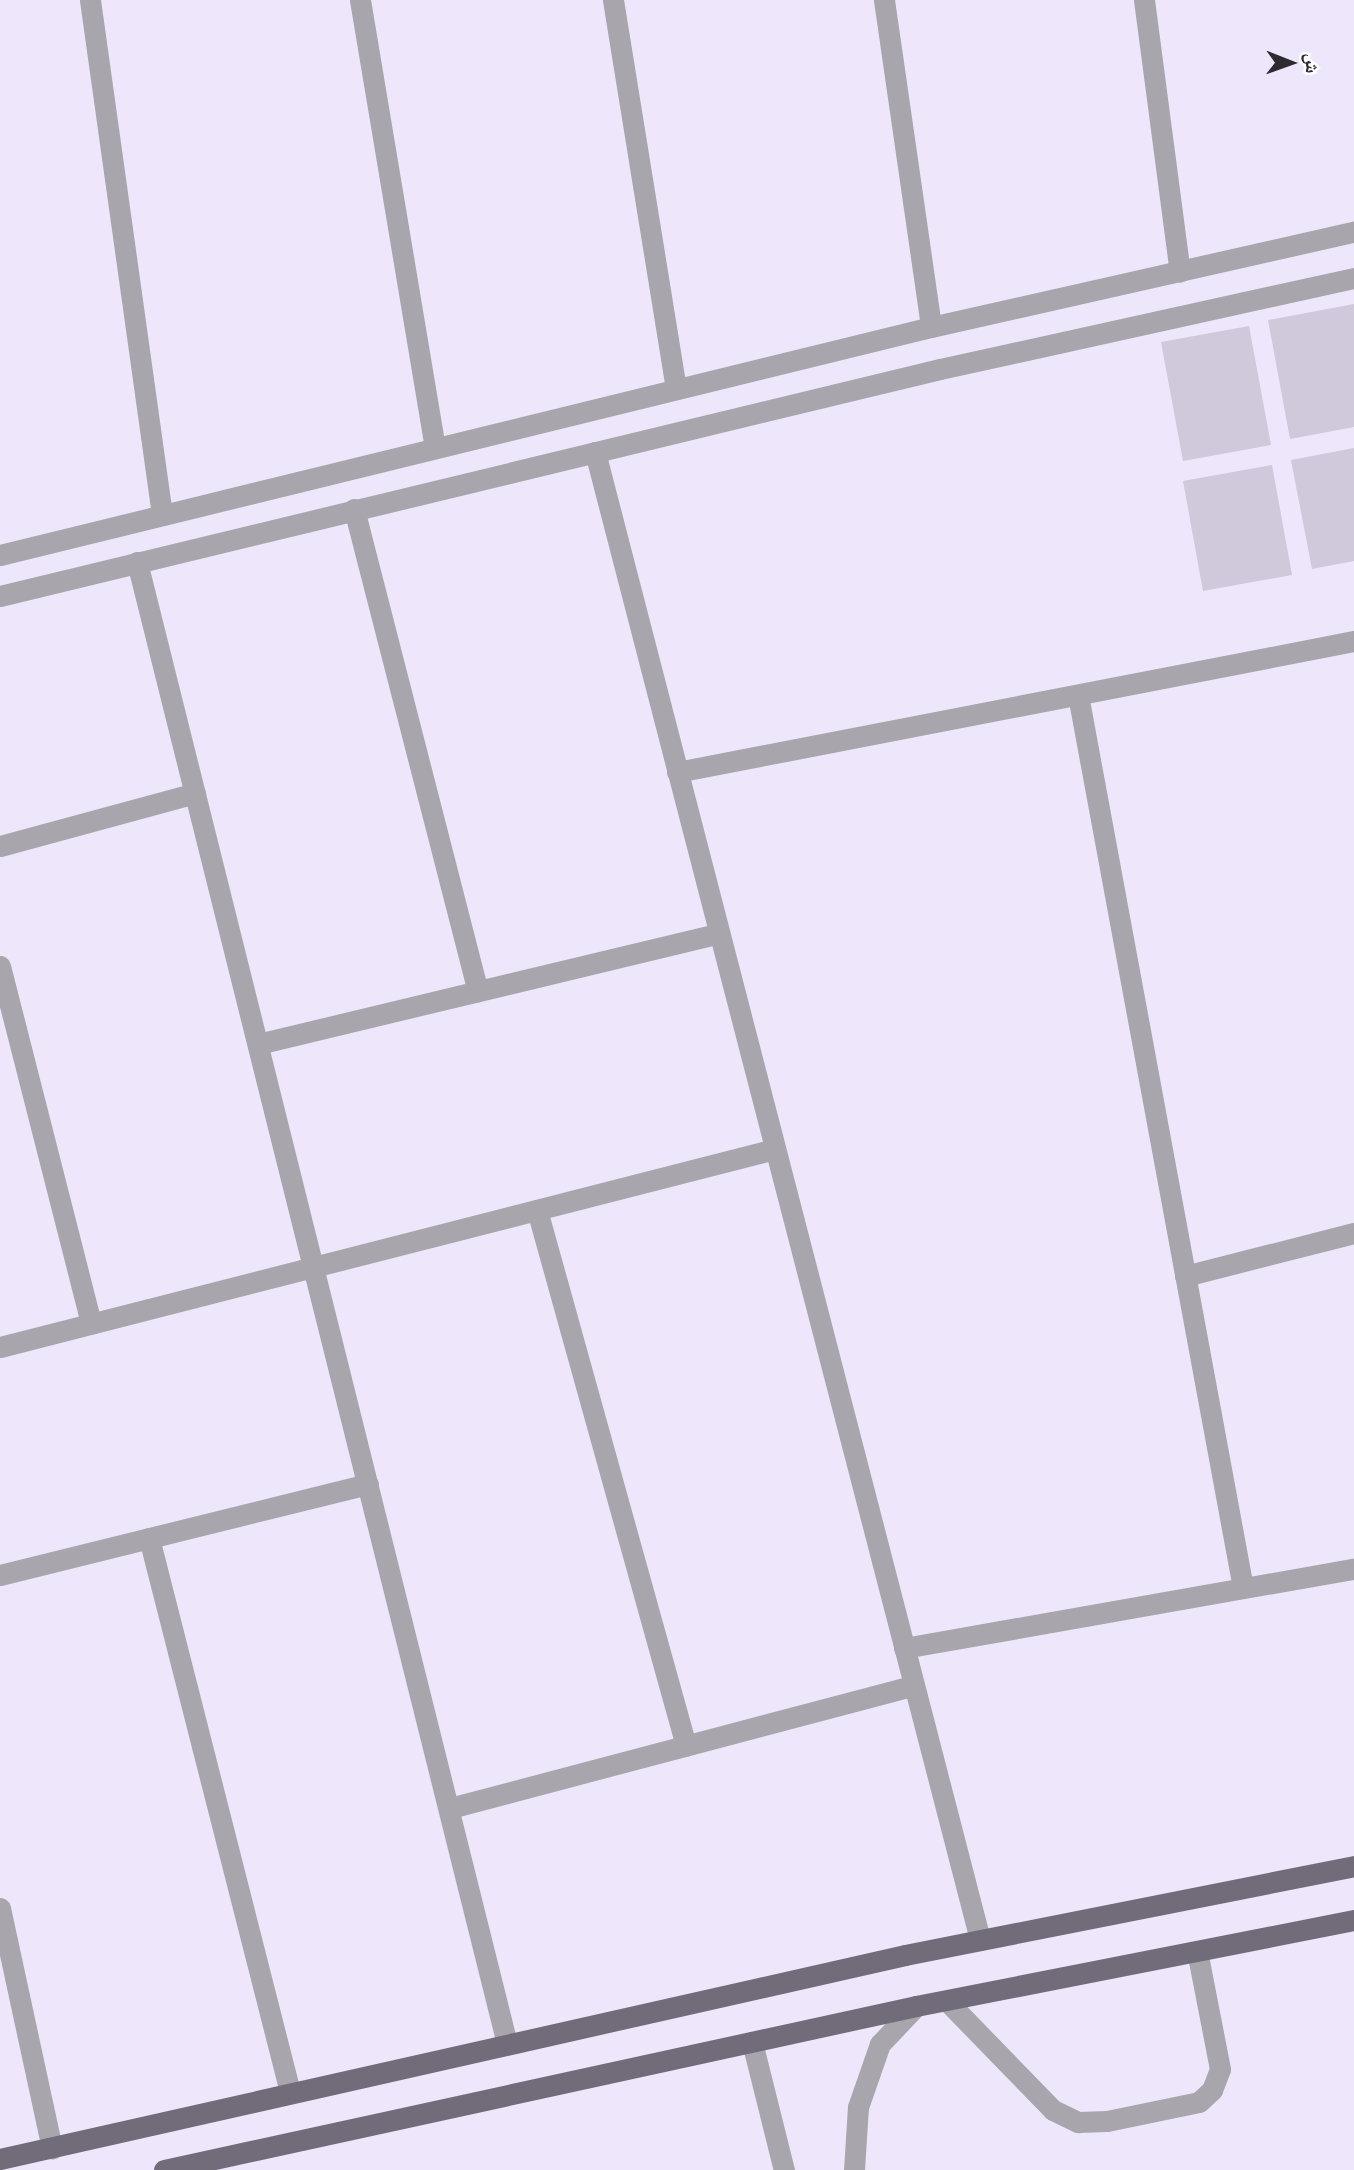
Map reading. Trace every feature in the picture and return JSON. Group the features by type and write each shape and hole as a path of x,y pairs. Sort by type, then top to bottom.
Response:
{"main road":[{"path":"0,2159 290,2092 980,1940 1354,1866"},
{"path":"163,2170 916,2006 1354,1920"}],"street":[{"path":"90,0 162,514"},
{"path":"360,0 435,448"},
{"path":"613,0 676,389"},
{"path":"884,0 931,327"},
{"path":"1144,0 1180,272"},
{"path":"0,555 931,327 1354,233"},
{"path":"0,596 595,452 1354,278"},
{"path":"595,452 980,1940"},
{"path":"354,509 478,991"},
{"path":"137,562 507,2044"},
{"path":"677,772 1354,641"},
{"path":"1078,695 1243,1588"},
{"path":"0,846 195,793"},
{"path":"258,1044 719,933"},
{"path":"0,966 92,1324"},
{"path":"0,1347 775,1149"},
{"path":"537,1210 685,1746"},
{"path":"1185,1276 1354,1233"},
{"path":"0,1575 368,1484"},
{"path":"149,1538 290,2092"},
{"path":"904,1648 1354,1569"},
{"path":"450,1808 914,1686"},
{"path":"0,1908 52,2148"},
{"path":"947,2001 1053,2110 1078,2122 1120,2118 1199,2102 1212,2090 1220,2069 1196,1951"},
{"path":"854,2170 858,2107 880,2043 916,2006"},
{"path":"752,2042 784,2170"}],"building":[{"path":"1354,304 1354,427 1290,439 1268,320"},
{"path":"1249,326 1271,445 1183,461 1161,342"},
{"path":"1354,448 1354,561 1312,569 1291,460"},
{"path":"1272,465 1292,575 1203,591 1183,481"}]}
